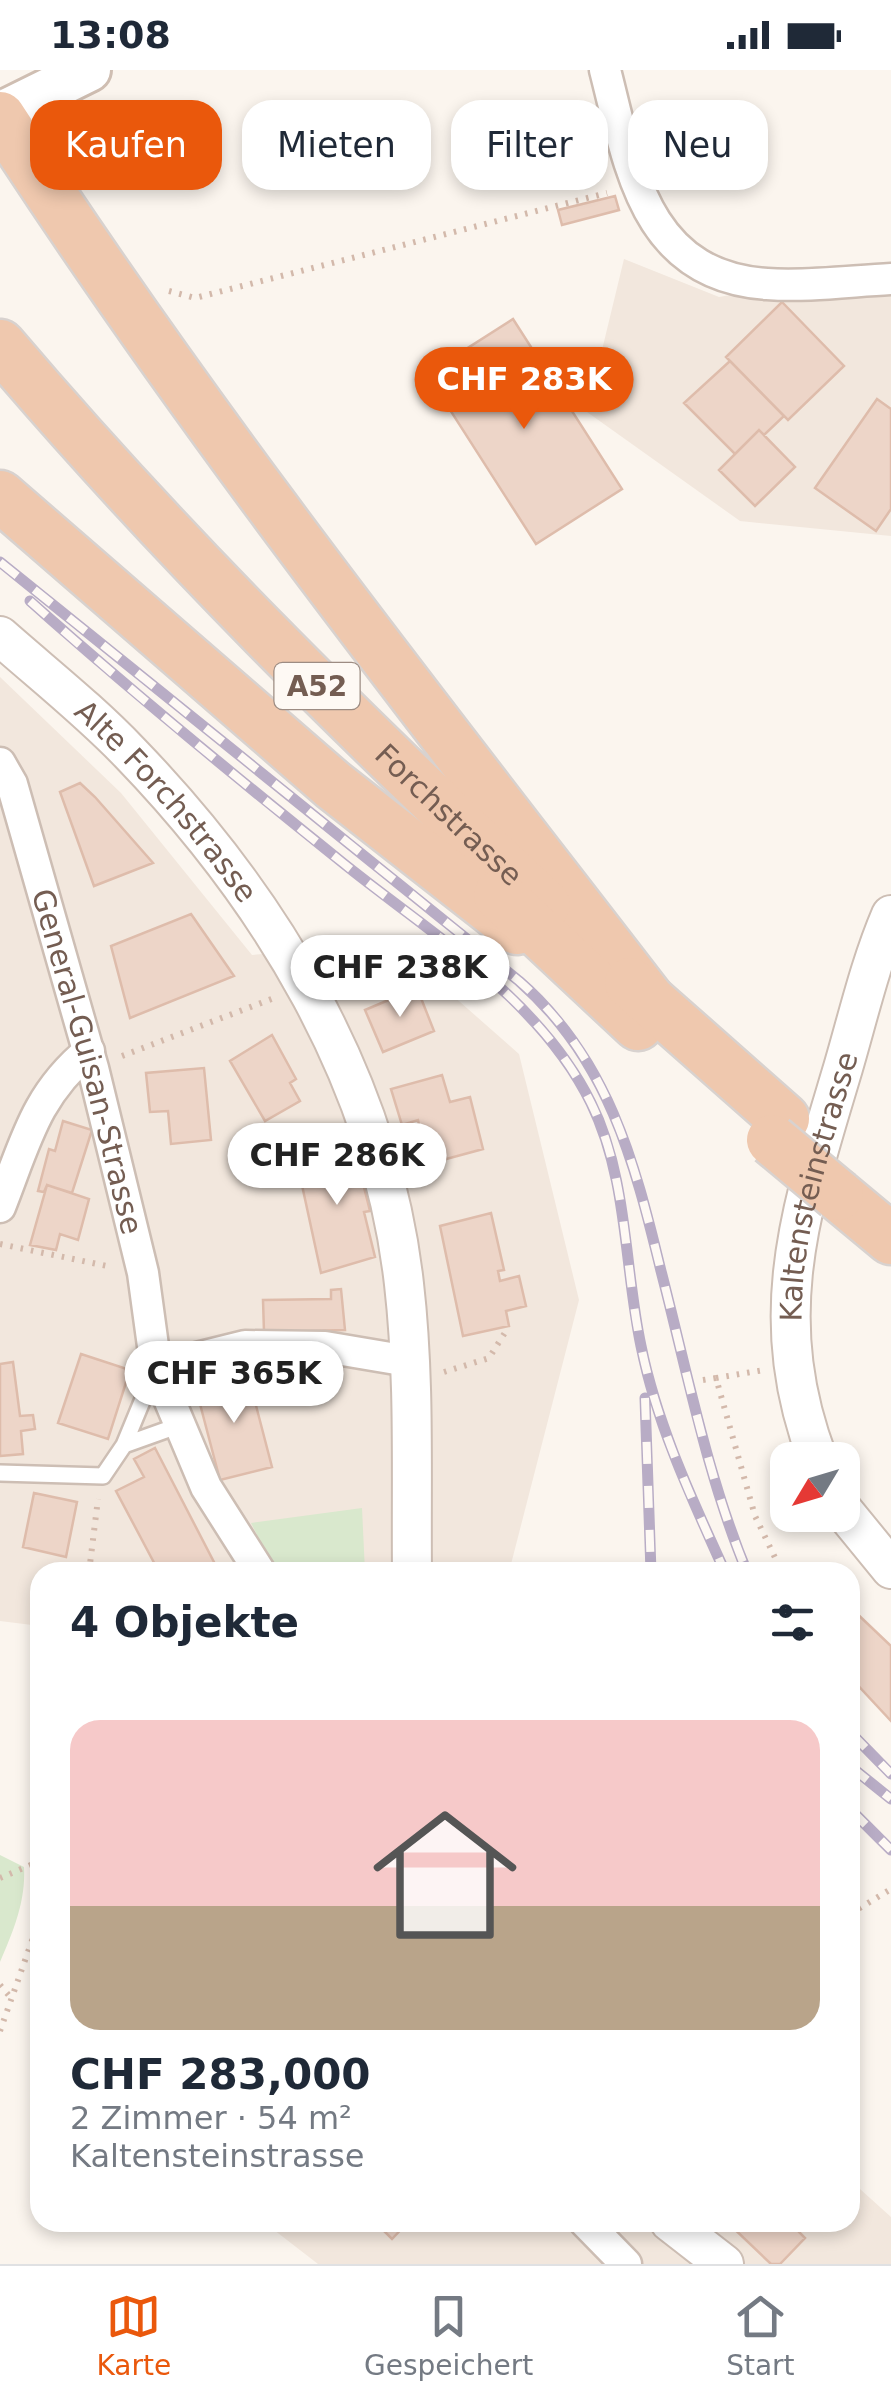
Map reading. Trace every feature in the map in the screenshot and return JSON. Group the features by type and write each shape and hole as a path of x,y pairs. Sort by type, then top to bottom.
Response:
{"highway":[{"path":"0,115 106,276 638,1009"},
{"name":"Forchstrasse","path":"0,345 113,474 259,629 638,1009"},
{"name":"Forchstrasse","path":"0,384 244,648 638,1009 841,1182 891,1239"},
{"path":"0,496 333,785 638,1009"},
{"name":"Forchstrasse","path":"841,1182 891,1206"}],"main road":[{"path":"0,115 89,70"}],"street":[{"path":"605,70 628,156"},
{"path":"640,190 650,218 673,244 709,271 766,284 891,279"},
{"name":"Alte Forchstrasse","path":"0,636 128,750 218,851 270,922 307,985 369,1128 421,1368 412,1562"},
{"name":"General-Guisan-Strasse","path":"0,763 12,784 91,1059 142,1273 156,1368 206,1487 254,1562"},
{"name":"Kaltensteinstrasse","path":"811,1442 799,1410 792,1367 790,1262 882,968 891,915"},
{"path":"0,1207 43,1098 59,1075 91,1059"},
{"path":"156,1368 245,1346 325,1347 421,1368"},
{"path":"860,1530 891,1569"},
{"path":"595,2232 626,2264"},
{"path":"683,2232 724,2264"}],"lane":[{"path":"0,1473 103,1476 124,1445 156,1368"},
{"path":"124,1445 180,1425"}],"path":[{"path":"162,286 177,296 196,298 628,188"},
{"path":"91,1059 307,985"},
{"path":"0,1244 142,1273"},
{"path":"421,1368 489,1358 506,1332"},
{"path":"702,1380 767,1370"},
{"path":"716,1378 755,1516 777,1562"},
{"path":"90,1562 103,1476"},
{"path":"0,1878 30,1865"},
{"path":"860,1908 891,1889"},
{"path":"0,2031 30,1947"},
{"path":"0,1985 12,1999"}],"shaded area":[{"path":"624,259 719,297 891,267 891,536 740,521 587,412"},
{"path":"0,677 121,793 252,955 392,942 519,1054 579,1300 512,1562 30,1562 30,1625 0,1621"},
{"path":"860,2189 891,2217 891,2264 318,2264 277,2232 860,2232"}],"green space":[{"path":"362,1508 365,1562 271,1562 251,1523"},
{"path":"0,1855 24,1867 24,1880 18,1916 0,1962"}],"building":[{"path":"615,196 619,210 562,225 558,210"},
{"path":"782,302 844,366 788,420 726,357"},
{"path":"513,319 622,489 536,544 427,374"},
{"path":"730,361 784,416 764,435 759,430 735,454 684,403"},
{"path":"877,399 891,409 891,509 876,531 815,488"},
{"path":"759,430 795,467 755,506 719,470"},
{"path":"80,783 153,863 94,886 60,792"},
{"path":"191,914 234,976 130,1018 111,946"},
{"path":"417,988 434,1031 383,1052 365,1010"},
{"path":"272,1035 296,1079 290,1083 300,1101 265,1121 230,1061"},
{"path":"204,1068 211,1140 171,1144 168,1111 150,1112 146,1073"},
{"path":"442,1075 450,1102 470,1097 483,1149 428,1164 418,1120 402,1125 391,1089"},
{"path":"63,1121 92,1130 72,1193 47,1185 44,1192 38,1191 49,1149 55,1151"},
{"path":"353,1144 370,1211 364,1212 375,1257 321,1273 297,1162"},
{"path":"47,1185 89,1199 78,1240 60,1234 56,1250 30,1245"},
{"path":"491,1213 504,1270 498,1271 500,1281 519,1276 526,1306 506,1311 509,1326 463,1336 440,1226"},
{"path":"341,1289 345,1330 264,1332 263,1300 331,1299 331,1290"},
{"path":"81,1354 130,1370 108,1439 58,1423"},
{"path":"13,1362 20,1416 33,1415 35,1429 21,1431 23,1454 0,1456 0,1364"},
{"path":"247,1371 272,1467 220,1480 195,1385"},
{"path":"155,1448 214,1562 154,1562 116,1491 144,1477 134,1459"},
{"path":"34,1493 77,1502 66,1557 23,1547"},
{"path":"860,1617 891,1646 891,1721 860,1688"},
{"path":"737,2232 799,2232 805,2238 780,2264 771,2264"}],"railway":[{"path":"0,562 519,981 550,1011 575,1044 596,1078 628,1151 709,1461 743,1562"},
{"path":"30,601 224,767 481,971 543,1032 569,1066 591,1103 612,1161 635,1316 656,1404 721,1562"},
{"path":"645,1398 651,1562"},
{"path":"860,1742 891,1774"},
{"path":"860,1774 891,1799"},
{"path":"860,1819 891,1850"}]}
